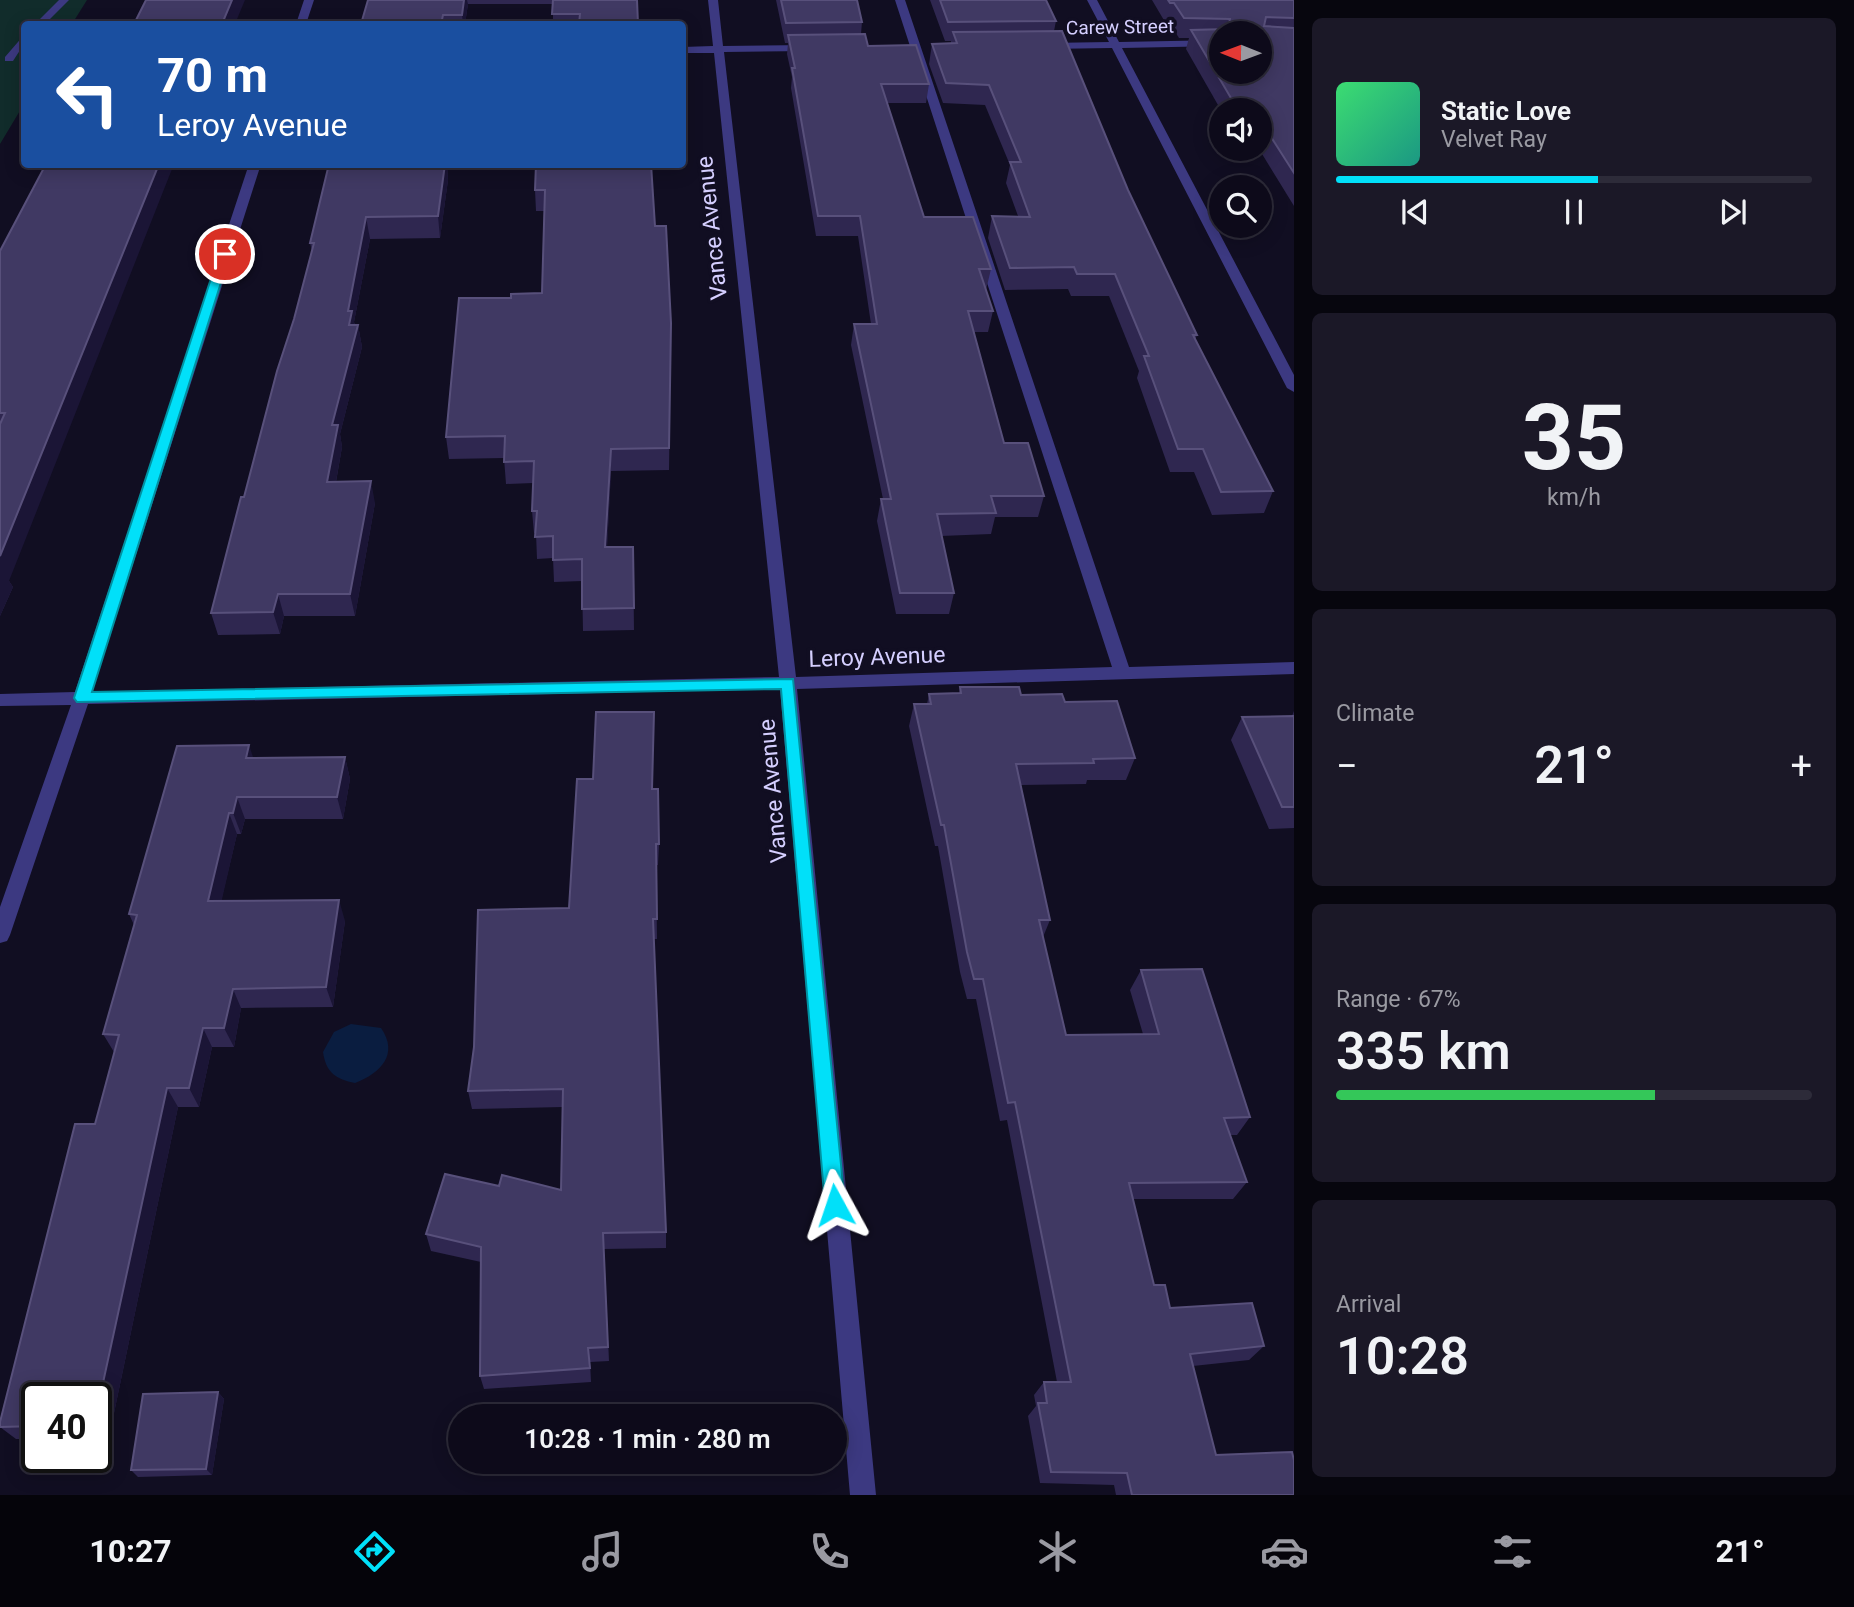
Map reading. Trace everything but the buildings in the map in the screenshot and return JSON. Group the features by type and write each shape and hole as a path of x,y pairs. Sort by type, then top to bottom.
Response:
{"street":[{"path":"43,21 64,0"},
{"path":"302,21 309,0"},
{"name":"Vance Avenue","path":"713,0 788,683 863,1495"},
{"path":"901,0 1122,671"},
{"path":"1092,0 1294,388"},
{"path":"21,42 9,59 21,59"},
{"name":"Carew Street","path":"1036,46 1209,43"},
{"path":"686,50 826,48"},
{"path":"0,935 82,698 254,168"},
{"name":"Leroy Avenue","path":"0,700 788,683 1294,668"}],"green space":[{"path":"0,0 87,0 74,21 21,21 21,109 0,144"}],"water":[{"path":"351,1024 381,1028 388,1046 388,1054 379,1068 355,1083 333,1074 323,1052 334,1032"}],"route":[{"path":"225,254 82,698 788,683 835,1205"}]}
